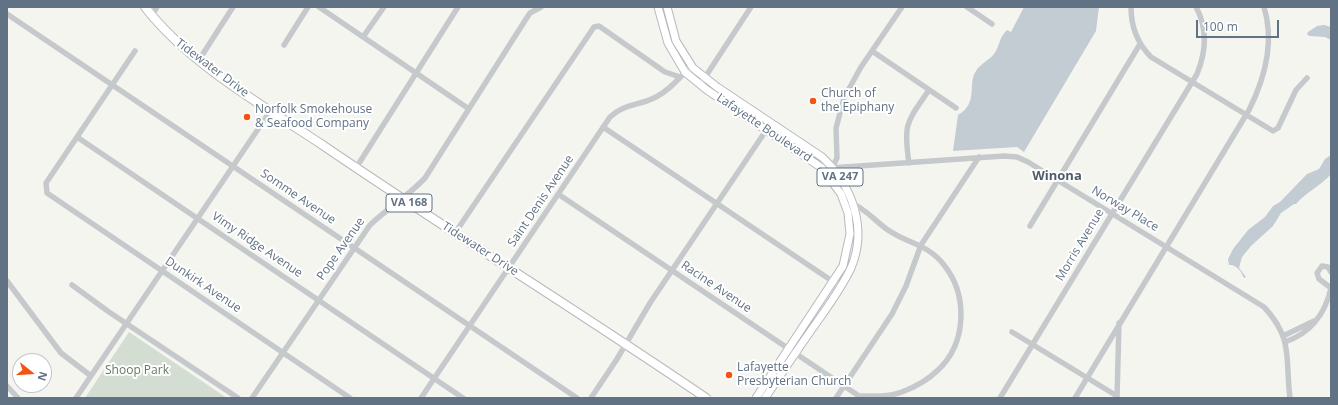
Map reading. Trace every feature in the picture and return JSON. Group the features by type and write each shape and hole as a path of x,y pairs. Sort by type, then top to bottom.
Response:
{"highway":[{"name":"Tidewater Drive","path":"145,7 170,36 200,60 271,110 403,200 706,398"}],"main road":[{"name":"Lafayette Boulevard","path":"658,7 668,43 685,72 771,123 822,158 846,186 853,204 858,225 856,249 851,266 841,287 756,398"},
{"name":"Lafayette Boulevard","path":"667,7 676,41 702,81 767,130 822,168 835,184 845,204 850,223 849,245 843,266 765,398"}],"street":[{"path":"152,15 157,7"},
{"path":"200,60 233,7"},
{"path":"284,45 308,7"},
{"path":"319,7 469,109"},
{"path":"363,37 384,7"},
{"path":"356,168 458,7"},
{"name":"Pope Avenue","path":"252,398 370,225 392,204 403,200 425,178 530,13 541,7"},
{"path":"702,81 751,7"},
{"path":"832,168 837,158 836,128 842,106 850,86 902,7"},
{"path":"967,7 992,24"},
{"path":"1131,7 1135,32 1140,44 1151,57 1273,131 1277,130 1296,90 1307,78"},
{"name":"Morris Avenue","path":"1000,398 1192,83 1202,60 1205,40 1202,23 1196,7"},
{"path":"1075,398 1246,116 1258,92 1267,60 1268,40 1264,7"},
{"name":"Somme Avenue","path":"7,14 576,398"},
{"path":"455,233 596,26 664,72 680,77"},
{"path":"1030,226 1140,44"},
{"path":"78,137 135,51"},
{"path":"872,51 956,108"},
{"name":"Saint Denis Avenue","path":"421,398 610,118 621,109 656,97 672,85 691,66"},
{"path":"909,163 905,138 907,125 929,90"},
{"path":"76,398 271,110"},
{"path":"591,398 672,271 771,123"},
{"path":"604,127 841,287"},
{"name":"Dunkirk Avenue","path":"78,137 46,183 46,190 55,200 350,398"},
{"name":"Vimy Ridge Avenue","path":"78,137 463,398"},
{"name":"Norway Place","path":"822,168 1004,156 1017,157 1256,301 1270,314 1283,336 1289,359 1290,398"},
{"path":"836,398 900,299 921,245 979,158"},
{"name":"Racine Avenue","path":"558,194 861,397"},
{"path":"845,204 853,204 896,236 921,245 932,252 943,263 958,291 961,323 951,355 939,370 916,385 894,394 861,397"},
{"path":"1285,342 1307,332 1318,318 1326,304 1331,287 1319,279 1317,273 1322,266 1328,267 1331,272"},
{"path":"7,280 61,353 91,376"},
{"path":"72,285 127,324 238,398"},
{"path":"1283,336 1318,318"},
{"path":"1012,332 1117,397 1120,323"},
{"path":"7,386 18,398"}],"green space":[{"name":"Shoop Park","path":"129,332 227,398 85,398"}],"shaded area":[{"path":"1024,7 1099,7 1096,31 1024,152 1017,147 953,151 958,115 964,110 971,99 972,82 976,71 994,54 1002,36 1007,30 1011,32"},
{"path":"1324,25 1331,27 1331,40 1325,37 1309,36 1307,34 1317,26"},
{"path":"1331,155 1331,174 1296,204 1281,213 1273,226 1251,246 1242,257 1239,268 1246,277 1244,278 1238,268 1229,265 1228,259 1233,249 1248,230 1265,217 1273,206 1280,202 1307,174 1319,169 1325,159"}],"place":[{"name":"Church of the Epiphany","path":"813,101"},
{"name":"Norfolk Smokehouse & Seafood Company","path":"247,117"},
{"name":"Lafayette Presbyterian Church","path":"729,375"}],"district":[{"name":"Winona","path":"1057,176"}]}
